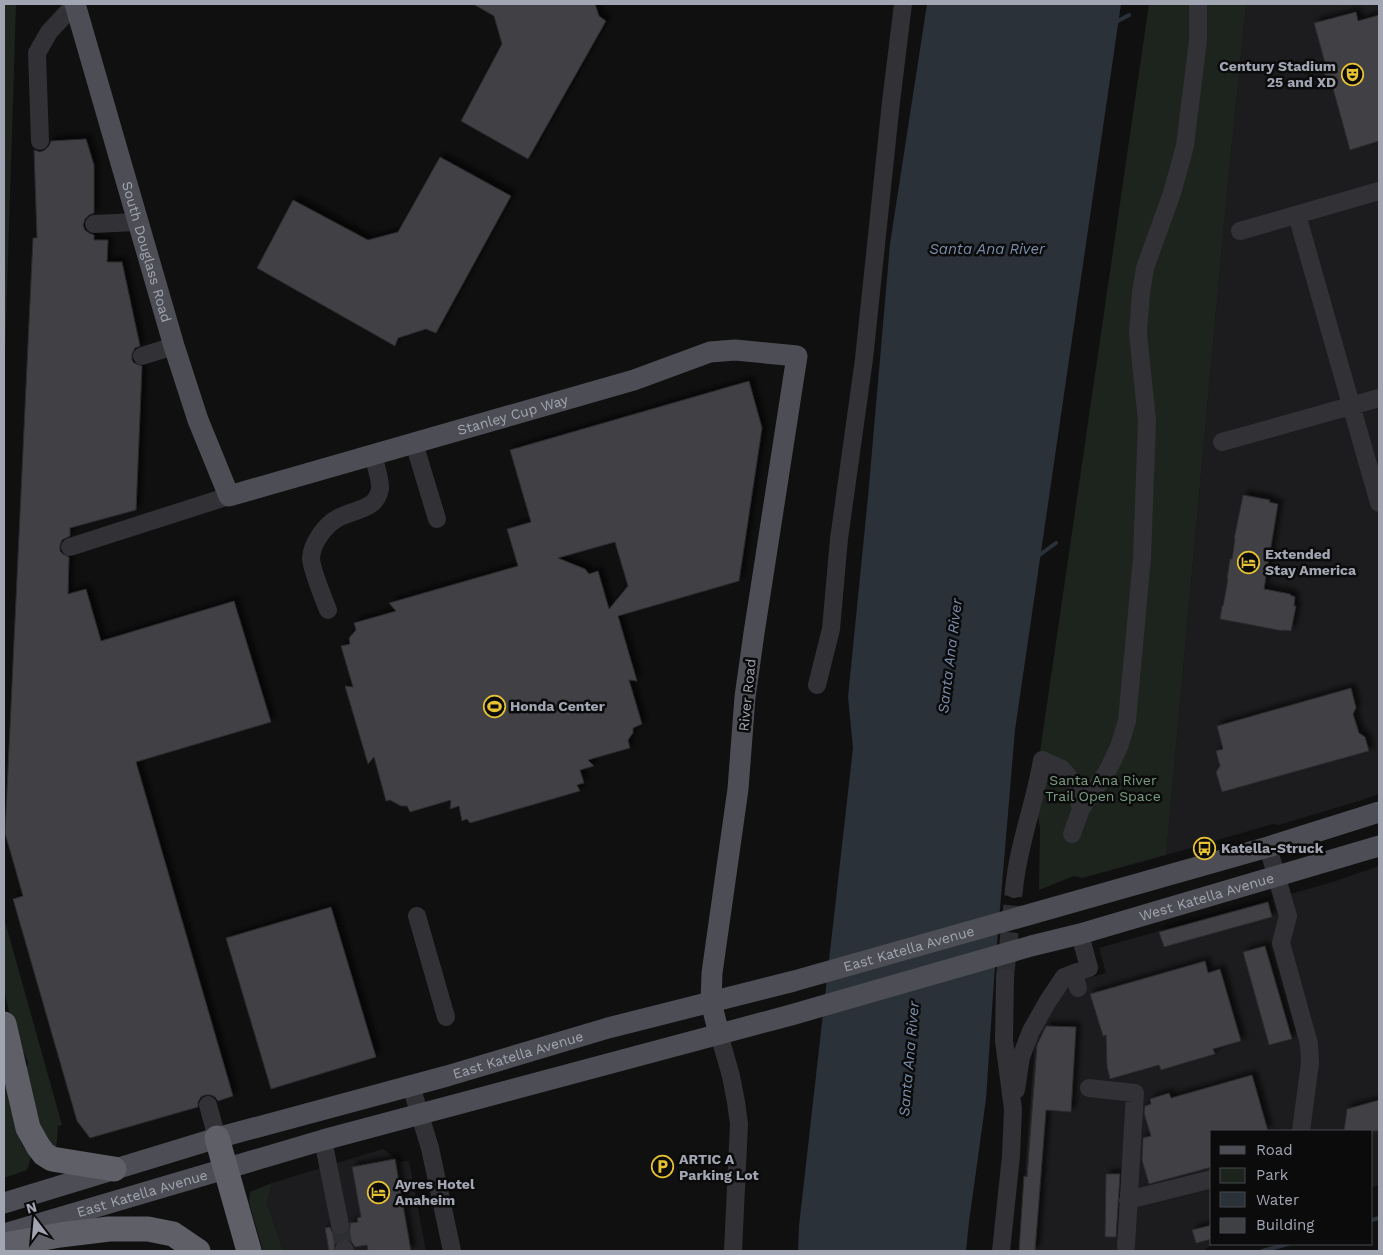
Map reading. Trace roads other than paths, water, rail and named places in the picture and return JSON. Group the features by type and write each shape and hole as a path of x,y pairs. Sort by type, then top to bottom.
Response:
{"highway":[{"path":"4,1024 28,1128 44,1154 52,1159 114,1169"},
{"path":"217,1138 249,1251"},
{"path":"4,1245 109,1229 148,1229 173,1234 198,1251"}],"main road":[{"name":"South Douglass Road","path":"75,4 174,346 198,420 229,496"},
{"name":"Stanley Cup Way","path":"229,496 634,380 710,352 735,350 797,356"},
{"name":"River Road","path":"719,1034 711,1002 712,973 738,789 745,697 752,642 797,356"},
{"path":"1268,847 1379,812"},
{"name":"West Katella Avenue","path":"1032,946 1080,934 1379,846"},
{"name":"East Katella Avenue","path":"4,1203 217,1138 412,1086 608,1028 794,981 1268,847"},
{"name":"East Katella Avenue","path":"4,1234 323,1140 791,1015 1032,946"}],"street":[{"path":"40,141 37,53 49,32 75,4"},
{"path":"817,685 831,629 839,539 864,359 903,4"},
{"path":"1072,834 1081,809 1108,770 1128,721 1142,558 1147,421 1138,333 1141,293 1145,268 1172,193 1185,146 1198,40 1198,4"},
{"path":"1240,231 1379,191"},
{"path":"1297,215 1379,503"},
{"path":"94,224 138,222"},
{"path":"142,356 174,346"},
{"path":"1222,442 1379,398"},
{"path":"414,443 437,519"},
{"path":"328,610 311,560 315,542 323,531 338,518 368,507 377,498 380,487 373,455"},
{"path":"70,547 229,496"},
{"path":"1014,889 1016,868 1042,760 1062,769 1074,783 1081,809"},
{"path":"1268,847 1288,916 1281,943 1309,1044 1310,1062 1301,1130"},
{"path":"417,916 446,1017"},
{"path":"1001,1251 1011,1156 1013,1109 1021,1057 1031,1031 1064,977 1076,981 1089,968 1080,934"},
{"path":"1005,977 1004,1041 1013,1109"},
{"path":"719,1034 736,1102 739,1124 733,1251"},
{"path":"412,1086 430,1148 452,1251"},
{"path":"1089,1088 1135,1093 1126,1246"},
{"path":"208,1104 217,1138"},
{"path":"323,1140 340,1225"},
{"path":"1128,1200 1210,1180"}],"water":[{"name":"Santa Ana River","path":"927,4 1121,4 1015,730 986,1099 966,1251 798,1251 799,1226 853,748 848,697 890,244"}],"waterway":[{"path":"1116,22 1129,15"},
{"path":"1038,556 1056,543"},
{"path":"1373,1220 1379,1218"},
{"path":"1262,1251 1284,1245"}],"tunnel":[{"path":"1005,977 1014,889"},
{"path":"340,1225 344,1249"}],"place":[{"name":"Century Stadium 25 and XD","path":"1352,74"},
{"name":"Extended Stay America","path":"1249,562"},
{"name":"Honda Center","path":"494,706"},
{"name":"Katella-Struck","path":"1205,848"},
{"name":"ARTIC A Parking Lot","path":"663,1167"},
{"name":"Ayres Hotel Anaheim","path":"379,1192"}],"park label":[{"name":"Santa Ana River Trail Open Space","path":"1103,788"}]}
